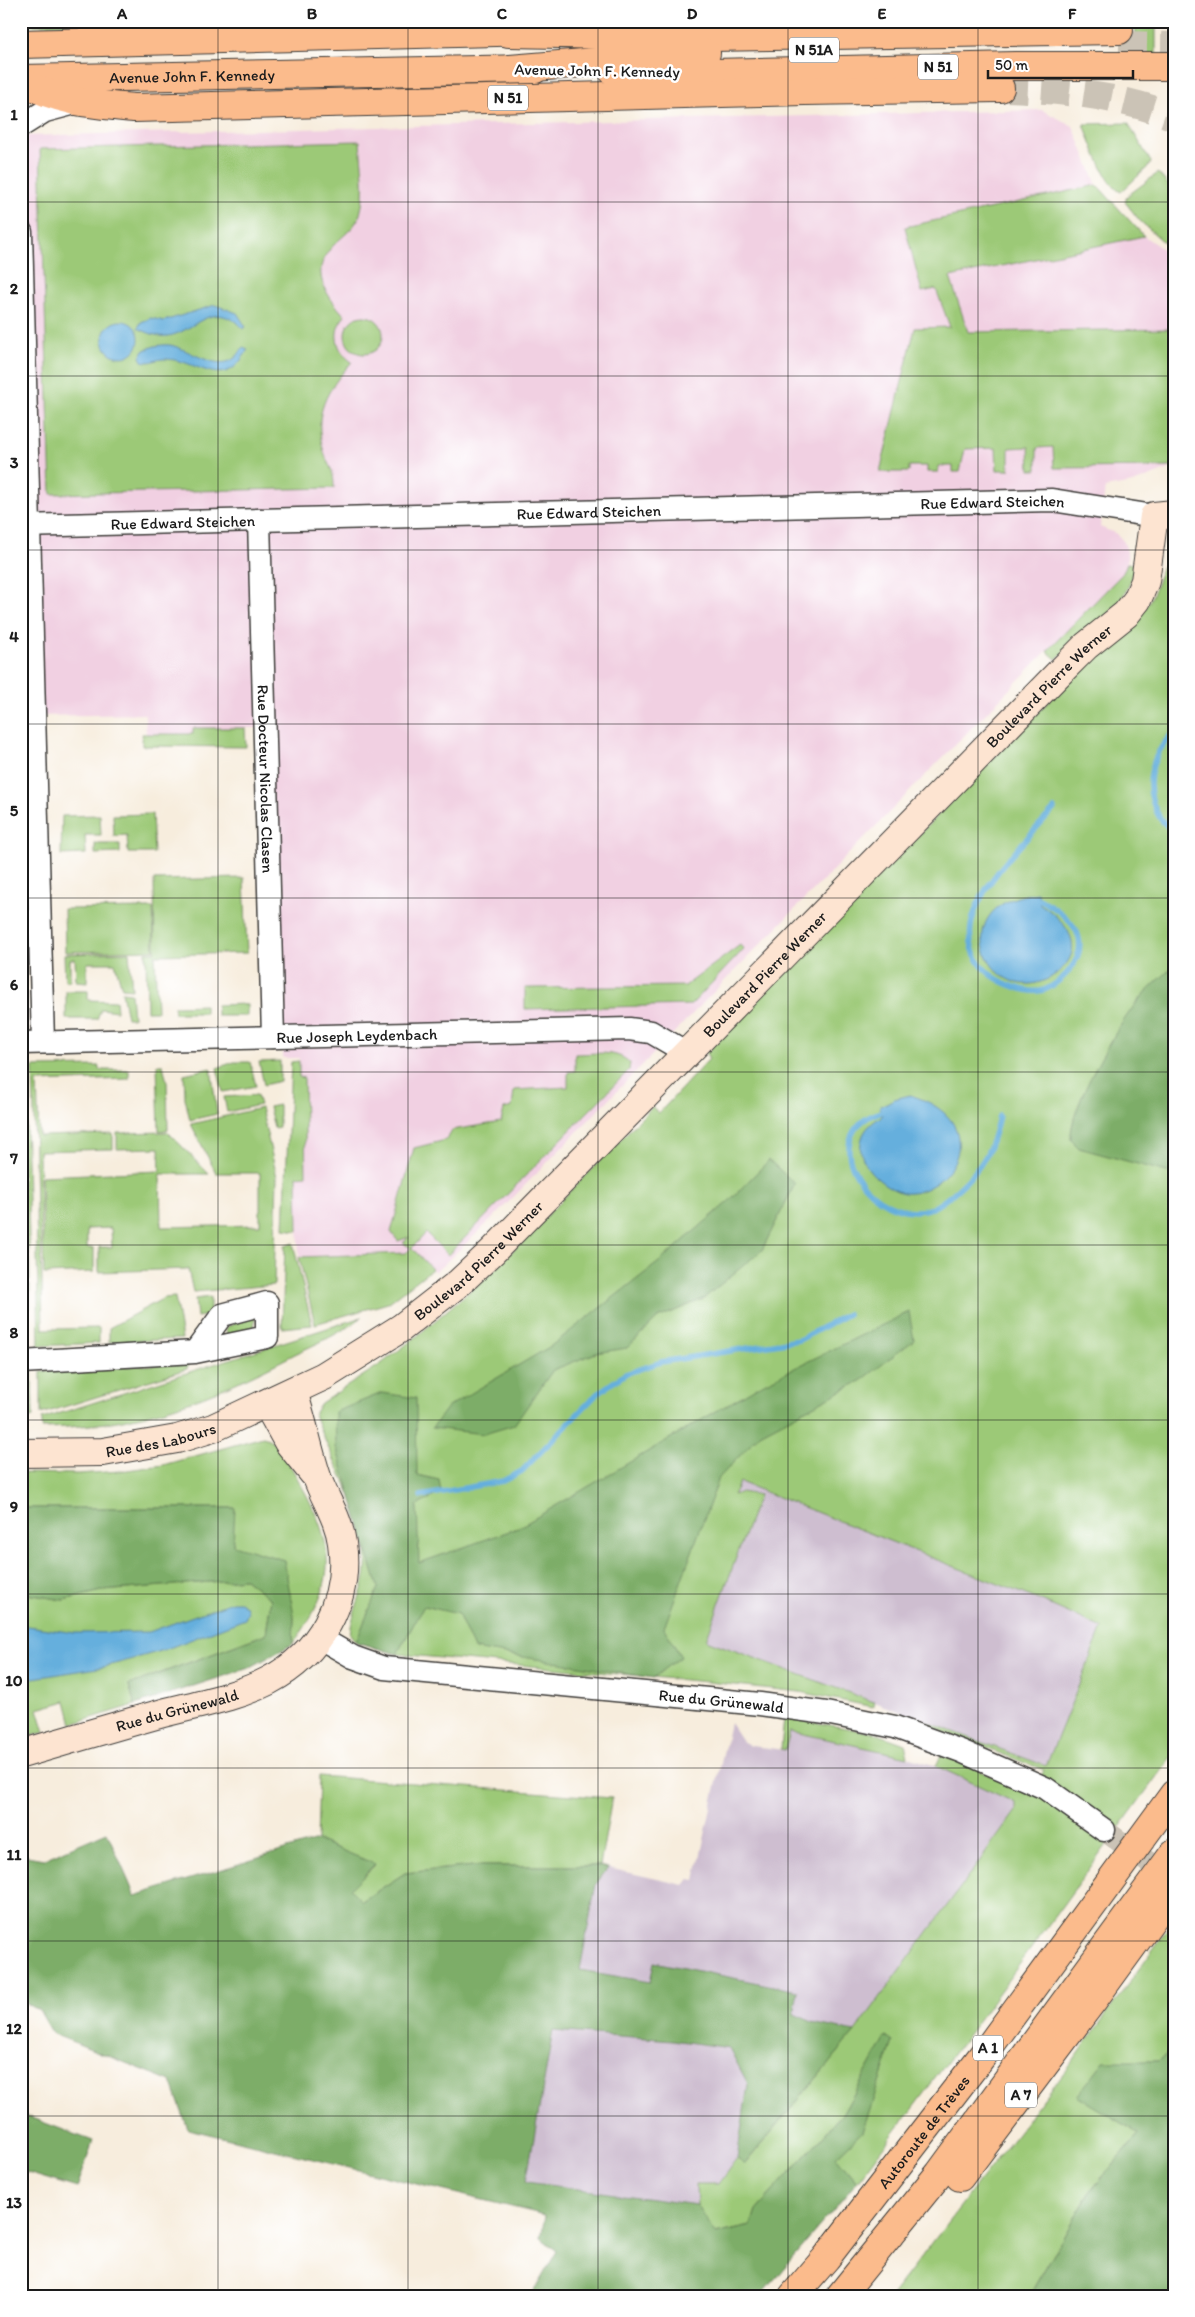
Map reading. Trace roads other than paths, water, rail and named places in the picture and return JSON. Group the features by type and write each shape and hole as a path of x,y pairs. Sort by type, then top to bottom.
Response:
{"main road":[{"path":"21,44 509,33 654,21"},
{"name":"N 51A","path":"509,33 711,38 1119,37 711,52 510,69"},
{"name":"Avenue John F. Kennedy","path":"21,80 510,69 712,73 1015,66 1174,66"},
{"name":"N 51","path":"21,80 45,94 79,102 134,108 804,91 1000,88"},
{"name":"Boulevard Pierre Werner","path":"292,1392 324,1376 400,1328 460,1282 1058,674 1086,646 1126,614 1137,600 1145,582 1164,515"},
{"name":"Rue des Labours","path":"21,1453 103,1452 178,1439 213,1428 292,1392"},
{"name":"Rue du Grünewald","path":"21,1754 246,1690 287,1670 305,1655 320,1638 332,1616 340,1592 344,1568 342,1542 336,1518 318,1480 307,1435 292,1392"},
{"name":"Rue du Grünewald","path":"267,1404 288,1442 318,1480"},
{"name":"Autoroute de Trèves","path":"793,2296 826,2258 980,2058 1174,1794"},
{"name":"A 1","path":"840,2296 939,2174 1174,1852"},
{"name":"A 7","path":"861,2296 954,2184 1094,1999 1174,1889"}],"street":[{"path":"21,126 45,110 79,102"},
{"path":"21,232 32,1042"},
{"name":"Rue Edward Steichen","path":"25,526 1052,500 1164,515"},
{"name":"Rue Docteur Nicolas Clasen","path":"259,520 273,1037"},
{"name":"Rue Joseph Leydenbach","path":"32,1042 629,1029 651,1032 687,1053"},
{"path":"21,1362 195,1352"},
{"name":"Rue du Grünewald","path":"320,1638 353,1657 384,1668 760,1704 826,1713 895,1727 961,1750 1045,1788 1104,1830"}],"water":[{"path":"215,305 237,313 246,327 243,329 231,319 214,316 168,336 148,333 138,328 141,322 151,318 164,321"},
{"path":"121,321 128,322 134,326 138,332 138,346 134,352 128,356 121,357 114,356 108,352 104,346 103,339 104,332 108,326 114,322"},
{"path":"172,345 202,358 220,363 229,361 243,347 248,349 239,363 229,370 220,373 210,372 177,360 142,361 140,357 144,350 155,346"},
{"path":"1038,893 1040,904 1058,918 1070,935 1072,944 1071,954 1066,964 1057,973 1034,984 1014,982 997,971 986,955 983,936 989,917 1007,902"},
{"path":"910,1095 926,1101 947,1115 956,1130 958,1149 949,1171 941,1179 924,1190 906,1193 892,1189 877,1178 865,1164 861,1147 862,1138 867,1128 882,1116 879,1107 894,1099"},
{"path":"232,1602 240,1602 246,1606 248,1612 245,1619 161,1651 104,1667 21,1680 21,1625 75,1633 149,1632"}],"waterway":[{"path":"1174,732 1159,751 1154,761 1150,783 1154,806 1161,820 1174,832"},
{"path":"1039,899 1069,920 1079,939 1080,949 1076,960 1063,977 1047,989 1033,991 1003,982 984,969 973,950 971,927 974,914 988,886 1009,858 1054,809"},
{"path":"880,1112 859,1124 850,1140 850,1159 858,1177 871,1193 889,1205 910,1211 932,1208 948,1198 974,1173 985,1157 993,1139 999,1116"},
{"path":"421,1496 503,1481 522,1471 598,1393 625,1374 661,1362 799,1340 848,1314"}],"tunnel":[{"path":"1119,45 1174,46"},
{"path":"1000,88 1044,90 1110,98 1153,109 1174,117"},
{"path":"1104,1830 1174,1881"}]}
